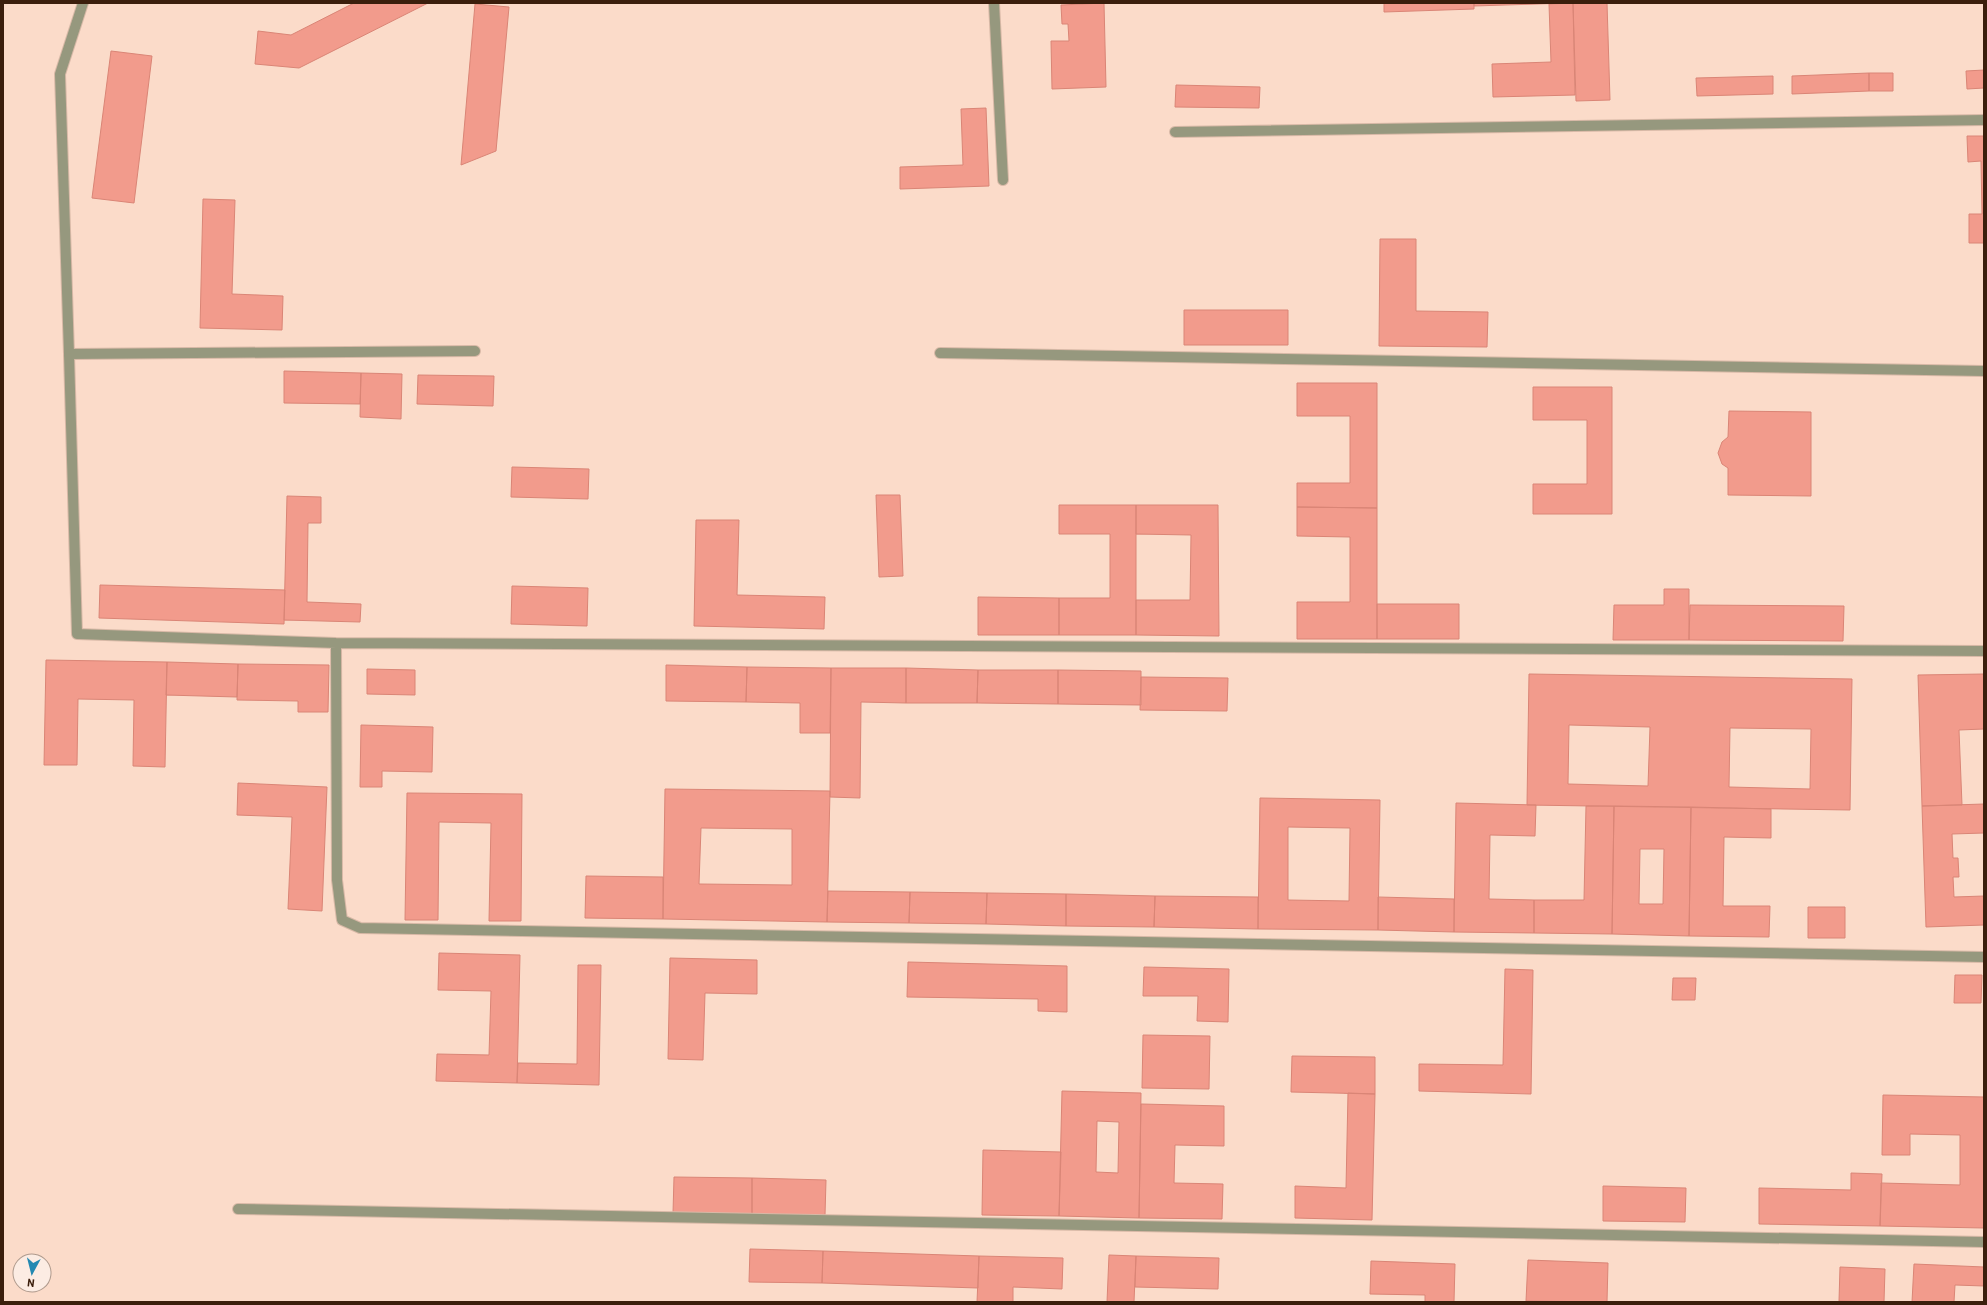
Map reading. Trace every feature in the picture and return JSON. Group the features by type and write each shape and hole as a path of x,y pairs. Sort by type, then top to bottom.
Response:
{"street":[{"path":"83,3 60,74 77,634 336,643 1984,651"},
{"path":"994,3 1003,180"},
{"path":"1175,132 1984,120"},
{"path":"69,354 475,351"},
{"path":"940,353 1984,371"},
{"path":"336,643 337,880 342,920 360,928 1984,958"},
{"path":"238,1209 1984,1242"}],"building":[{"path":"354,3 428,3 299,68 255,64 258,31 291,35"},
{"path":"1104,3 1106,87 1052,89 1051,41 1069,41 1068,24 1062,24 1061,5"},
{"path":"1384,3 1474,3 1474,9 1384,12"},
{"path":"1474,3 1569,3 1474,6"},
{"path":"1573,3 1575,95 1493,97 1492,64 1551,62 1549,4"},
{"path":"1573,3 1607,3 1610,100 1576,101"},
{"path":"475,4 509,7 496,151 461,165"},
{"path":"111,51 152,56 134,203 92,198"},
{"path":"1984,70 1984,88 1967,89 1966,71"},
{"path":"1869,73 1893,73 1893,91 1869,91"},
{"path":"1869,73 1869,91 1792,94 1792,76"},
{"path":"1773,76 1773,94 1697,96 1696,78"},
{"path":"1176,85 1260,87 1259,108 1175,107"},
{"path":"986,108 989,186 900,189 900,167 963,165 961,109"},
{"path":"1967,136 1984,136 1984,243 1969,243 1969,214 1982,214 1981,161 1968,162"},
{"path":"203,199 235,200 232,294 283,296 282,330 200,328"},
{"path":"1380,239 1416,239 1416,311 1488,312 1487,347 1379,346"},
{"path":"1184,310 1288,310 1288,345 1184,345"},
{"path":"284,371 361,373 360,404 284,403"},
{"path":"361,373 402,374 401,419 360,417"},
{"path":"418,375 494,376 493,406 417,404"},
{"path":"1297,383 1377,383 1377,508 1297,507 1297,483 1350,483 1350,416 1297,416"},
{"path":"1533,387 1612,387 1612,514 1533,514 1533,484 1587,484 1587,420 1533,420"},
{"path":"1729,411 1811,412 1811,496 1728,495 1728,468 1722,464 1718,453 1722,442 1728,437"},
{"path":"512,467 589,469 588,499 511,497"},
{"path":"876,495 900,495 903,576 879,577"},
{"path":"287,496 321,497 321,523 308,523 307,602 361,604 360,622 284,620"},
{"path":"1059,505 1136,505 1136,635 1059,635 1059,598 1110,598 1110,534 1059,534"},
{"path":"1136,505 1218,505 1219,636 1136,635 1136,600 1190,600 1191,535 1136,534"},
{"path":"1297,507 1377,508 1377,639 1297,639 1297,602 1350,602 1350,537 1297,536"},
{"path":"696,520 739,520 737,595 825,597 824,629 694,626"},
{"path":"100,585 285,590 284,624 99,618"},
{"path":"512,586 588,588 587,626 511,624"},
{"path":"1664,589 1689,589 1689,640 1613,640 1614,605 1664,605"},
{"path":"978,597 1059,598 1059,635 978,635"},
{"path":"1377,604 1459,604 1459,639 1377,639"},
{"path":"1690,605 1844,606 1843,641 1689,640"},
{"path":"46,660 167,662 165,767 133,766 134,700 78,699 77,765 44,765"},
{"path":"167,662 238,664 237,697 166,695"},
{"path":"238,664 329,665 328,712 298,712 298,701 237,700"},
{"path":"666,665 747,667 746,702 666,701"},
{"path":"747,667 831,668 830,733 800,733 800,703 746,702"},
{"path":"831,668 906,668 906,703 861,702 860,798 830,797"},
{"path":"906,668 978,670 977,703 906,703"},
{"path":"367,669 415,670 415,695 367,694"},
{"path":"978,670 1058,670 1058,704 977,703"},
{"path":"1058,670 1141,671 1141,705 1058,704"},
{"path":"1529,674 1852,679 1850,810 1527,805","holes":["1569,725 1650,727 1648,786 1568,784","1730,728 1811,729 1810,789 1729,787"]},
{"path":"1984,674 1984,729 1959,730 1962,805 1922,806 1918,675"},
{"path":"1141,677 1228,678 1227,711 1140,710"},
{"path":"361,725 433,727 432,772 382,771 382,787 360,787"},
{"path":"238,783 327,787 322,911 288,909 292,817 237,815"},
{"path":"665,789 830,791 827,922 663,919","holes":["701,828 792,829 792,885 699,884"]},
{"path":"407,793 522,794 521,921 489,921 491,823 439,822 438,920 405,920"},
{"path":"1260,798 1380,800 1378,930 1258,929","holes":["1288,827 1350,828 1349,901 1288,900"]},
{"path":"1456,803 1536,805 1535,836 1490,835 1489,899 1534,900 1534,933 1454,932"},
{"path":"1984,804 1984,833 1952,834 1953,858 1958,858 1959,877 1953,877 1954,897 1984,896 1984,925 1926,927 1922,806"},
{"path":"1586,806 1614,806 1612,934 1534,933 1534,900 1584,900"},
{"path":"1614,806 1691,807 1689,936 1612,934","holes":["1640,849 1664,849 1663,904 1639,904"]},
{"path":"1691,807 1771,809 1771,838 1724,837 1723,906 1770,906 1769,937 1689,936"},
{"path":"586,876 663,877 663,919 585,918"},
{"path":"828,891 910,892 909,923 827,922"},
{"path":"910,892 987,893 986,924 909,923"},
{"path":"987,893 1066,894 1066,926 986,924"},
{"path":"1066,894 1155,896 1154,927 1066,926"},
{"path":"1155,896 1258,897 1258,929 1154,927"},
{"path":"1378,897 1454,899 1454,932 1378,930"},
{"path":"1808,907 1845,907 1845,938 1808,938"},
{"path":"439,953 520,955 517,1083 436,1081 437,1054 489,1055 491,991 438,990"},
{"path":"670,958 757,960 757,994 705,993 703,1060 668,1059"},
{"path":"908,962 1067,966 1067,1012 1038,1011 1038,999 907,997"},
{"path":"578,965 601,965 599,1085 517,1083 518,1063 577,1064"},
{"path":"1144,967 1229,969 1228,1022 1197,1021 1198,996 1143,996"},
{"path":"1505,969 1533,970 1531,1094 1419,1091 1419,1064 1503,1065"},
{"path":"1955,975 1982,975 1981,1003 1954,1003"},
{"path":"1673,978 1696,978 1695,1000 1672,1000"},
{"path":"1143,1035 1210,1036 1209,1089 1142,1088"},
{"path":"1292,1056 1375,1057 1375,1094 1291,1092"},
{"path":"1062,1091 1141,1093 1139,1218 1059,1216","holes":["1097,1121 1119,1122 1118,1173 1096,1172"]},
{"path":"1348,1093 1375,1094 1372,1220 1295,1218 1295,1186 1346,1188"},
{"path":"1883,1095 1984,1097 1984,1228 1880,1226 1881,1183 1960,1185 1960,1135 1910,1134 1910,1155 1882,1155"},
{"path":"1141,1104 1224,1106 1224,1146 1175,1145 1174,1183 1223,1184 1222,1219 1139,1218"},
{"path":"983,1150 1061,1152 1059,1216 982,1215"},
{"path":"1851,1173 1882,1174 1880,1226 1759,1224 1759,1188 1851,1190"},
{"path":"674,1177 752,1178 752,1214 673,1213"},
{"path":"752,1178 826,1180 825,1215 752,1214"},
{"path":"1603,1186 1686,1188 1685,1222 1603,1221"},
{"path":"750,1249 823,1251 822,1283 749,1282"},
{"path":"823,1251 979,1256 978,1288 822,1283"},
{"path":"1109,1255 1136,1256 1134,1302 1107,1302"},
{"path":"979,1256 1063,1258 1062,1289 1013,1287 1013,1302 977,1302"},
{"path":"1136,1256 1219,1258 1218,1289 1135,1287"},
{"path":"1528,1260 1608,1263 1607,1302 1526,1301"},
{"path":"1371,1261 1455,1264 1454,1302 1425,1302 1425,1295 1370,1294"},
{"path":"1914,1264 1984,1267 1984,1286 1955,1285 1954,1302 1912,1302"},
{"path":"1840,1267 1885,1269 1884,1302 1839,1301"}]}
